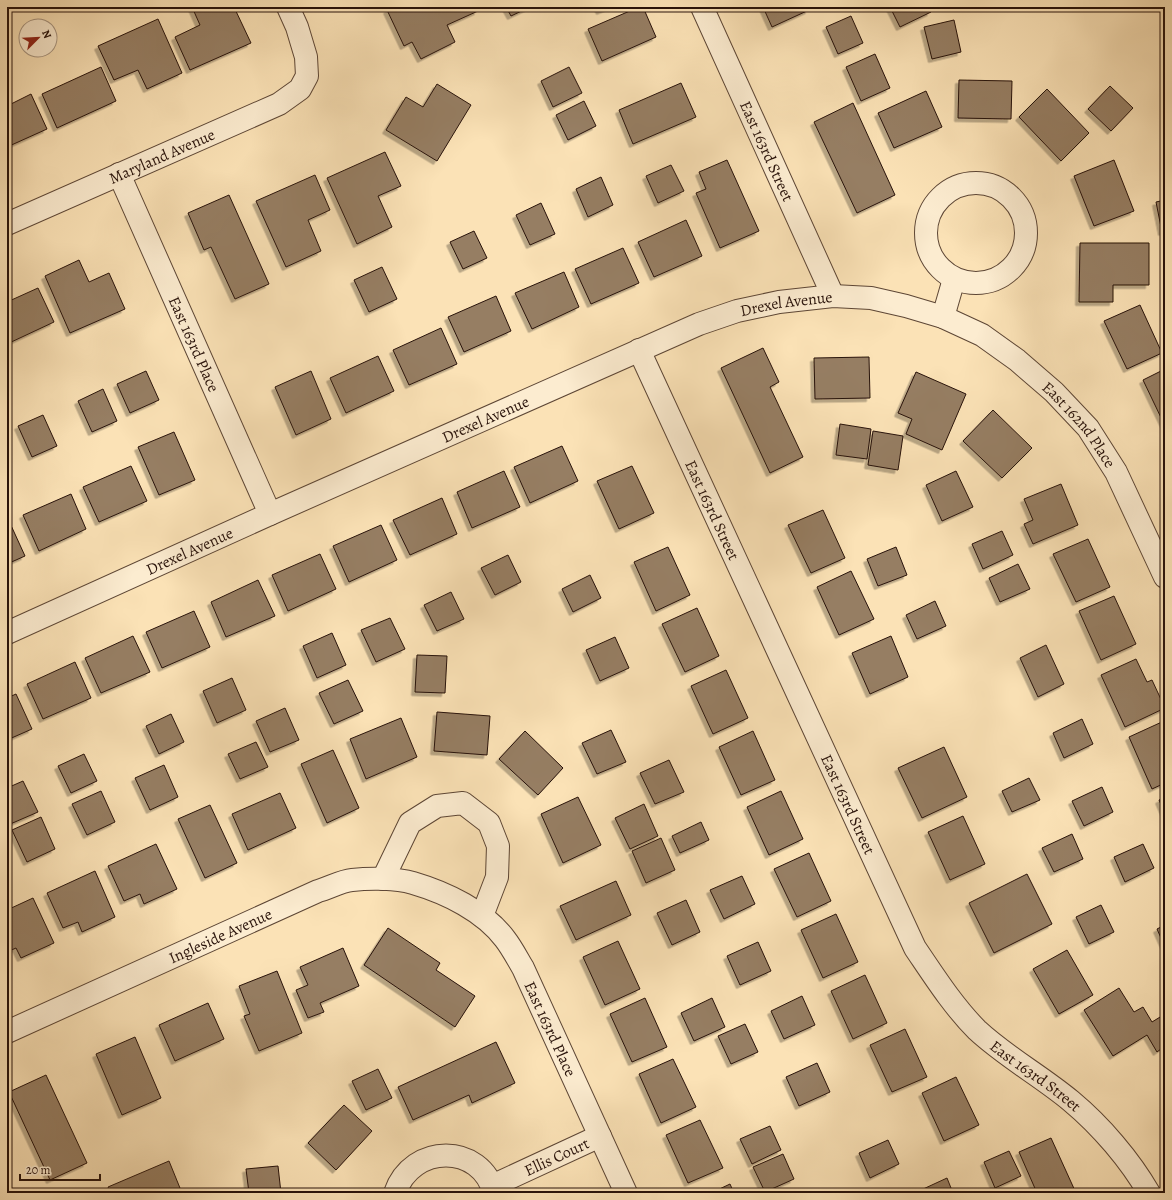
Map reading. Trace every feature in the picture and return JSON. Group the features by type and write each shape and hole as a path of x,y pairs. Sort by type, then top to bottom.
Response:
{"street":[{"name":"Maryland Avenue","path":"7,224 279,104 300,89 307,76 306,57 297,27 288,7"},
{"name":"East 163rd Street","path":"702,7 833,296"},
{"name":"East 163rd Place","path":"119,174 270,514"},
{"path":"972,182 989,184 1004,191 1016,203 1023,218 1026,234 1023,250 1015,265 1002,276 987,282 970,283 954,279 940,269 931,256 926,240 926,223 932,208 942,195 956,186 972,182"},
{"path":"943,317 954,279"},
{"name":"Drexel Avenue","path":"7,633 270,514 640,350 699,324 737,311 779,302 833,296 871,298 943,317"},
{"name":"East 162nd Place","path":"943,317 982,335 1017,360 1054,392 1088,428 1116,472 1165,577"},
{"name":"East 163rd Street","path":"640,350 915,948 943,991 977,1029 1010,1057 1071,1101 1106,1135 1140,1176 1149,1193"},
{"path":"383,879 410,823 437,806 463,803 489,822 498,846 497,877 482,916"},
{"name":"Ingleside Avenue","path":"7,1032 318,891 351,880 383,879 412,882 441,893"},
{"name":"East 163rd Place","path":"441,893 482,916 505,939 523,968 626,1193"},
{"name":"Ellis Court","path":"395,1193 398,1183 408,1170 422,1160 438,1155 454,1156 470,1162 483,1172 493,1189 600,1136"}],"building":[{"path":"192,7 234,7 251,43 190,70 175,37 200,25"},
{"path":"393,7 476,7 478,11 447,25 455,42 421,59 412,42 404,46 387,10"},
{"path":"506,7 530,7 511,16"},
{"path":"598,7 610,7 600,11"},
{"path":"639,7 643,7 656,37 602,61 588,29"},
{"path":"763,7 808,7 809,10 772,27"},
{"path":"890,7 928,7 931,12 900,27"},
{"path":"851,16 863,43 838,54 826,27"},
{"path":"158,19 182,73 147,89 138,70 114,80 98,46"},
{"path":"954,20 961,52 932,59 924,27"},
{"path":"875,54 890,88 861,101 846,67"},
{"path":"101,67 116,101 57,128 42,94"},
{"path":"569,67 582,93 553,107 541,81"},
{"path":"959,80 1012,81 1011,119 958,118"},
{"path":"681,83 696,117 633,144 619,110"},
{"path":"437,84 471,105 437,161 386,130 406,97 423,107"},
{"path":"1110,86 1133,108 1111,131 1088,109"},
{"path":"1047,89 1089,133 1061,161 1019,117"},
{"path":"926,91 942,127 894,148 878,113"},
{"path":"31,94 47,129 7,147 7,106"},
{"path":"584,101 596,126 568,140 556,115"},
{"path":"853,103 895,195 857,213 814,122"},
{"path":"385,152 401,186 378,196 392,227 357,244 327,178"},
{"path":"727,160 759,231 720,248 696,193 706,189 699,172"},
{"path":"1114,160 1134,211 1094,226 1074,176"},
{"path":"671,165 684,191 658,203 646,176"},
{"path":"315,175 330,210 308,220 321,251 286,267 256,201"},
{"path":"601,177 613,205 588,217 576,189"},
{"path":"229,195 269,284 235,299 211,247 204,250 188,213"},
{"path":"1165,200 1165,231 1162,232 1156,202"},
{"path":"541,203 555,234 530,245 516,215"},
{"path":"686,220 702,256 654,277 638,242"},
{"path":"474,231 487,258 463,269 450,242"},
{"path":"1080,243 1149,243 1149,285 1113,285 1113,302 1079,302"},
{"path":"623,248 639,283 591,304 575,269"},
{"path":"79,260 89,282 109,273 125,309 70,333 45,276"},
{"path":"382,267 397,299 369,312 354,280"},
{"path":"564,272 579,307 532,329 515,293"},
{"path":"38,288 54,322 7,344 7,302"},
{"path":"496,296 511,331 464,352 448,317"},
{"path":"1140,305 1162,353 1127,369 1104,321"},
{"path":"441,328 457,364 409,385 393,350"},
{"path":"763,348 779,382 770,387 803,457 770,473 721,368"},
{"path":"378,356 394,391 346,413 330,378"},
{"path":"869,357 870,398 815,399 814,358"},
{"path":"1165,369 1165,426 1143,380"},
{"path":"146,371 159,400 130,413 117,384"},
{"path":"311,371 331,419 296,435 275,387"},
{"path":"916,372 966,394 942,450 906,434 912,419 898,413"},
{"path":"103,389 117,421 92,432 78,401"},
{"path":"993,410 1032,448 1002,478 963,441"},
{"path":"43,415 57,446 32,457 18,426"},
{"path":"840,424 871,429 867,459 836,455"},
{"path":"873,431 903,436 898,470 868,465"},
{"path":"174,432 195,480 159,495 138,447"},
{"path":"562,446 578,481 530,503 514,467"},
{"path":"131,466 147,501 99,522 83,487"},
{"path":"632,466 654,513 619,529 597,481"},
{"path":"504,471 520,507 472,528 457,492"},
{"path":"956,471 973,507 942,521 926,485"},
{"path":"1061,484 1078,525 1033,544 1024,524 1033,520 1024,499"},
{"path":"71,494 86,529 39,551 23,515"},
{"path":"442,498 457,534 410,555 393,520"},
{"path":"823,510 845,558 811,573 788,525"},
{"path":"9,521 25,556 7,564 7,522"},
{"path":"381,525 397,560 349,582 333,546"},
{"path":"1002,531 1013,555 983,569 972,544"},
{"path":"1088,539 1110,587 1076,602 1053,554"},
{"path":"668,547 690,595 656,611 634,562"},
{"path":"896,547 907,575 878,586 867,559"},
{"path":"320,554 336,589 288,611 272,575"},
{"path":"508,555 521,582 495,595 481,568"},
{"path":"1018,564 1030,589 1000,602 989,578"},
{"path":"851,571 874,619 839,635 817,587"},
{"path":"590,575 601,598 573,612 562,589"},
{"path":"258,580 275,616 226,637 211,602"},
{"path":"451,592 464,619 437,631 424,605"},
{"path":"1114,596 1136,644 1101,660 1079,611"},
{"path":"935,601 946,626 917,639 906,615"},
{"path":"697,608 719,656 685,672 662,624"},
{"path":"194,611 210,647 162,668 146,632"},
{"path":"390,618 405,649 376,662 361,630"},
{"path":"332,633 346,665 317,678 303,646"},
{"path":"133,636 150,672 101,693 85,658"},
{"path":"891,636 908,677 870,694 852,653"},
{"path":"615,637 629,668 600,681 586,650"},
{"path":"1046,645 1064,684 1038,697 1020,658"},
{"path":"417,655 447,656 445,693 415,692"},
{"path":"1136,659 1147,682 1152,680 1165,708 1125,727 1101,675"},
{"path":"75,662 91,698 43,719 27,684"},
{"path":"726,670 748,718 713,734 691,686"},
{"path":"232,678 246,710 217,723 203,691"},
{"path":"348,680 363,711 334,724 319,693"},
{"path":"16,694 32,729 7,740 7,698"},
{"path":"285,708 299,740 270,752 256,721"},
{"path":"437,712 490,716 487,755 434,751"},
{"path":"171,714 184,742 159,754 146,726"},
{"path":"401,718 417,757 366,779 350,739"},
{"path":"1082,719 1093,744 1064,758 1053,733"},
{"path":"1164,721 1165,783 1152,789 1129,737"},
{"path":"611,730 626,762 597,774 582,743"},
{"path":"525,731 563,768 538,795 499,759"},
{"path":"753,731 775,780 741,795 719,747"},
{"path":"256,742 268,767 240,779 228,754"},
{"path":"944,747 967,797 922,818 898,768"},
{"path":"333,750 359,808 327,823 301,764"},
{"path":"84,754 97,781 71,793 58,766"},
{"path":"669,760 684,792 655,804 640,773"},
{"path":"164,765 178,797 150,810 135,778"},
{"path":"1029,778 1040,800 1012,812 1002,791"},
{"path":"23,781 38,812 8,825 7,788"},
{"path":"1102,787 1113,812 1084,826 1072,801"},
{"path":"101,791 115,822 87,835 72,804"},
{"path":"781,791 803,839 769,855 747,807"},
{"path":"280,793 296,828 248,850 232,814"},
{"path":"578,797 601,845 563,863 541,814"},
{"path":"1165,797 1165,814 1159,800"},
{"path":"644,804 658,836 630,849 615,818"},
{"path":"210,805 237,863 205,878 178,819"},
{"path":"963,816 985,864 950,880 928,832"},
{"path":"41,817 55,849 27,862 12,830"},
{"path":"701,822 709,840 680,853 672,836"},
{"path":"1072,834 1083,859 1054,872 1042,848"},
{"path":"661,838 675,870 646,883 632,851"},
{"path":"156,844 177,889 144,904 140,894 124,901 108,866"},
{"path":"1143,844 1154,868 1125,882 1114,857"},
{"path":"809,853 831,901 797,917 774,869"},
{"path":"95,871 115,917 82,932 78,922 63,928 47,893"},
{"path":"1027,874 1052,924 994,953 969,903"},
{"path":"742,876 755,904 724,919 710,890"},
{"path":"616,881 631,915 576,940 560,906"},
{"path":"33,898 54,943 21,958 16,948 7,952 7,910"},
{"path":"686,900 700,932 672,945 657,913"},
{"path":"1101,905 1114,932 1089,944 1076,917"},
{"path":"836,914 858,962 823,978 801,930"},
{"path":"1165,925 1165,947 1157,929"},
{"path":"388,928 440,963 436,970 475,996 455,1027 364,965"},
{"path":"618,941 640,989 605,1005 583,957"},
{"path":"758,942 771,971 740,985 727,956"},
{"path":"343,948 359,986 320,1003 324,1012 308,1018 296,990 308,985 300,967"},
{"path":"1067,950 1093,995 1059,1014 1033,969"},
{"path":"277,971 302,1033 259,1051 244,1016 250,1014 239,986"},
{"path":"865,975 887,1023 853,1039 831,991"},
{"path":"1119,988 1134,1012 1143,1007 1152,1022 1165,1014 1165,1046 1157,1052 1147,1035 1113,1056 1084,1010"},
{"path":"802,996 815,1025 784,1039 771,1011"},
{"path":"645,998 667,1047 632,1062 610,1014"},
{"path":"712,998 725,1027 694,1041 681,1013"},
{"path":"208,1003 224,1039 175,1061 159,1025"},
{"path":"745,1024 758,1052 731,1064 718,1036"},
{"path":"905,1029 927,1077 892,1092 870,1045"},
{"path":"135,1037 161,1098 122,1115 96,1054"},
{"path":"496,1042 515,1083 472,1103 469,1095 413,1120 398,1087"},
{"path":"673,1059 696,1107 661,1123 639,1074"},
{"path":"817,1063 830,1092 799,1106 786,1077"},
{"path":"378,1069 392,1098 366,1110 352,1081"},
{"path":"46,1075 87,1163 50,1180 9,1092"},
{"path":"956,1077 979,1125 944,1141 922,1093"},
{"path":"344,1105 372,1131 336,1170 308,1143"},
{"path":"700,1120 723,1168 688,1183 666,1135"},
{"path":"770,1126 781,1150 752,1164 740,1139"},
{"path":"1051,1138 1076,1193 1037,1193 1019,1152"},
{"path":"888,1140 899,1164 870,1178 859,1153"},
{"path":"1009,1151 1021,1176 995,1188 984,1162"},
{"path":"783,1154 794,1179 765,1192 753,1167"},
{"path":"169,1161 182,1193 111,1193 108,1187"},
{"path":"278,1166 281,1193 249,1193 246,1169"},
{"path":"947,1178 953,1193 922,1193 921,1190"},
{"path":"730,1184 734,1193 711,1193"}]}
